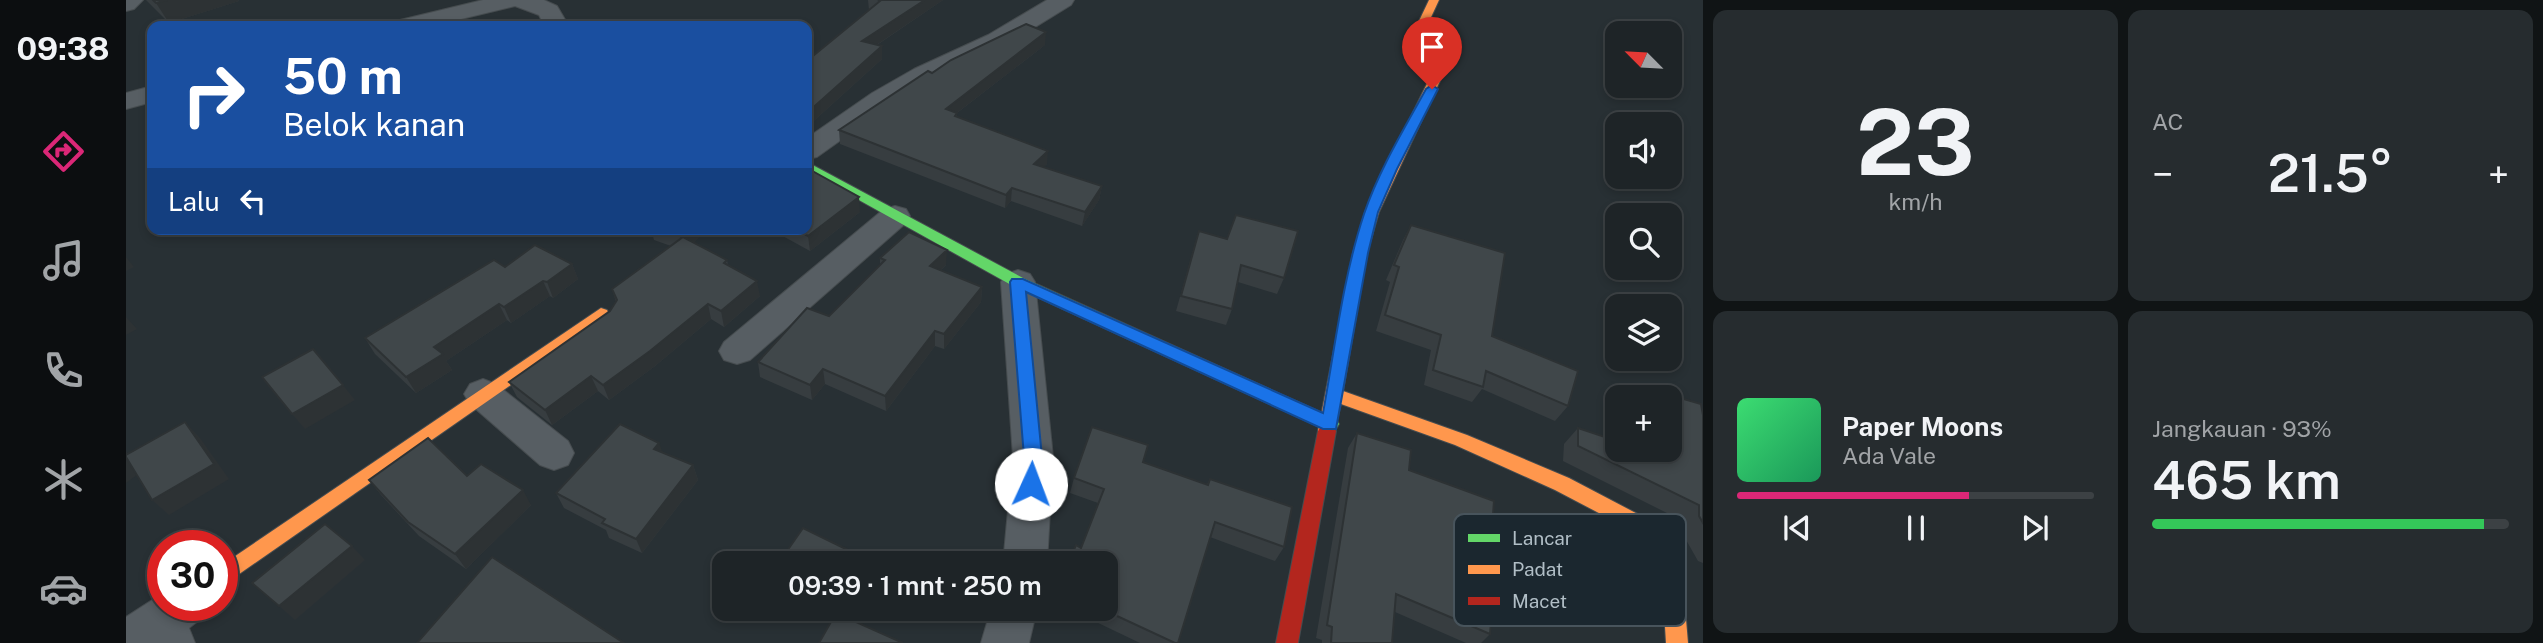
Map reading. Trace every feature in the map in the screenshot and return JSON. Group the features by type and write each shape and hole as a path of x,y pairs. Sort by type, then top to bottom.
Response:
{"street":[{"path":"126,4 132,0"},
{"path":"425,21 511,0"},
{"path":"520,0 549,11 554,21"},
{"path":"812,147 881,99 923,75 997,40 1063,0"},
{"path":"1287,643 1360,253 1371,212 1441,66 1414,42 1434,0"},
{"path":"126,101 147,95"},
{"path":"812,169 1018,282 1330,424"},
{"path":"737,351 895,216"},
{"path":"1018,282 1033,457 1026,551"},
{"path":"238,566 601,314"},
{"path":"483,394 554,453"},
{"path":"1335,395 1499,457 1572,489 1619,514"},
{"path":"1005,643 1011,621"}],"building":[{"path":"878,0 925,0 862,41 882,46 812,109 812,54 880,1"},
{"path":"1026,24 1046,32 946,109 957,113 955,116 1048,151 1034,164 1102,186 1085,212 1012,188 1006,195 839,130 928,71 932,73 951,60"},
{"path":"812,171 859,197 812,233"},
{"path":"1236,215 1298,231 1284,278 1241,265 1232,309 1181,296 1199,231 1227,239"},
{"path":"1411,225 1505,253 1492,336 1578,371 1568,406 1486,371 1483,387 1433,370 1441,335 1385,315 1399,267 1394,265"},
{"path":"909,232 947,250 930,266 982,287 944,334 935,331 885,396 823,369 810,385 758,362 807,308 829,316 885,260 880,258"},
{"path":"683,237 727,260 724,263 757,281 721,311 708,304 603,385 591,376 545,410 509,382 610,311 617,300 612,289"},
{"path":"535,245 572,264 504,307 499,304 434,347 443,354 406,377 365,338 494,260 505,267"},
{"path":"313,349 343,385 292,414 262,377"},
{"path":"1682,398 1701,404 1703,415 1703,523 1699,516 1699,505 1611,462 1682,462"},
{"path":"185,422 214,464 152,500 126,455"},
{"path":"620,424 659,443 654,449 693,465 636,539 602,523 605,519 556,493"},
{"path":"1092,427 1148,445 1143,462 1208,485 1210,479 1292,507 1284,547 1215,522 1178,643 1175,643 1118,616 1118,551 1073,551 1076,545 1081,548 1104,489 1074,478"},
{"path":"1578,428 1605,437 1605,459 1578,446"},
{"path":"1357,433 1411,450 1409,470 1494,501 1493,514 1454,514 1454,619 1396,594 1392,643 1331,643 1332,627 1327,625"},
{"path":"428,438 467,476 481,464 523,490 455,554 408,522 369,480"},
{"path":"325,524 352,546 279,606 252,583"},
{"path":"803,528 850,551 787,551"},
{"path":"492,557 624,643 417,643"},
{"path":"831,621 854,621 903,643 819,643"},
{"path":"1471,626 1491,626 1490,634"}],"traffic: fast":[{"path":"812,169 1018,282 1330,424"}],"traffic: slow":[{"path":"1327,431 1360,253 1372,212 1441,66 1414,42 1434,0"},
{"path":"238,566 601,314"},
{"path":"1335,395 1461,440 1562,484 1619,514"},
{"path":"1676,626 1677,643"}],"traffic: jam":[{"path":"1287,643 1327,431"}],"route":[{"path":"1031,484 1033,457 1024,381 1018,282 1330,424 1360,253 1371,212 1406,136 1432,89"}]}
